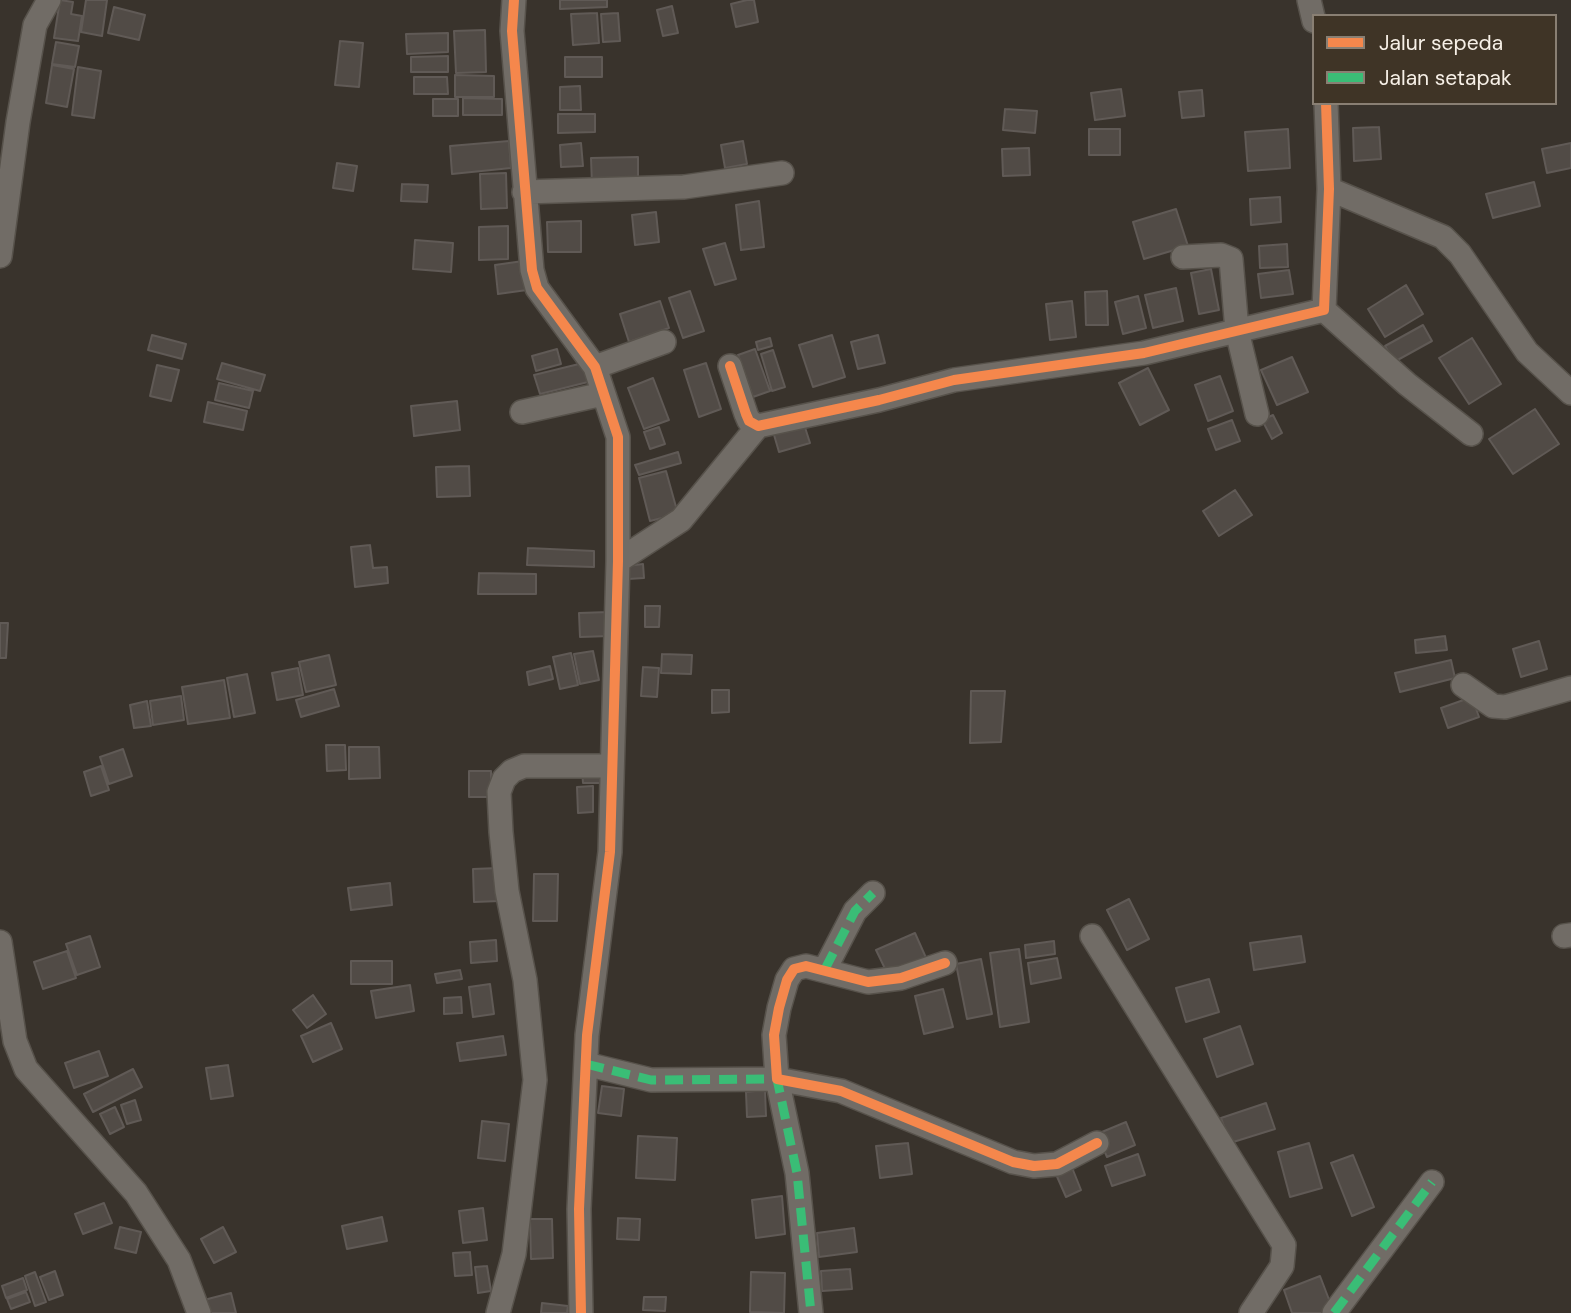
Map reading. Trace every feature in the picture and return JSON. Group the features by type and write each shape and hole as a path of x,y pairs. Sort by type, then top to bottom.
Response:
{"street":[{"path":"0,256 18,122 36,25 49,0"},
{"path":"514,0 512,31 532,270 537,288 594,367 618,437 618,561 610,852 586,1064 579,1209 582,1313"},
{"path":"1324,310 1329,189 1326,105"},
{"path":"524,192 684,187 782,173"},
{"path":"1329,189 1443,237 1460,254 1527,352 1571,393"},
{"path":"1183,257 1221,255 1231,259 1237,331 1257,414"},
{"path":"618,561 681,520 758,426 878,400 954,380 1144,353 1324,310"},
{"path":"1324,310 1407,384 1471,433"},
{"path":"594,367 664,342"},
{"path":"730,366 749,421 758,426"},
{"path":"522,412 603,394"},
{"path":"1462,685 1493,706 1505,707 1571,688"},
{"path":"498,1313 514,1254 536,1080 524,980 500,832 499,792 504,779 524,765 611,766"},
{"path":"825,969 855,911 873,893"},
{"path":"1093,936 1284,1245 1282,1266 1251,1313"},
{"path":"0,942 15,1041 26,1069 136,1193 179,1260 199,1313"},
{"path":"811,1313 797,1173 777,1079 774,1035 787,980 793,969 806,966 868,982 901,978 945,963"},
{"path":"586,1064 651,1080 777,1079 841,1091 1013,1162 1034,1166 1058,1164 1097,1143"},
{"path":"1334,1313 1432,1182"}],"building":[{"path":"60,0 73,2 71,14 82,16 78,41 54,38"},
{"path":"86,0 107,0 102,36 81,32"},
{"path":"560,0 607,0 607,7 560,9"},
{"path":"754,0 758,22 736,27 731,4"},
{"path":"672,6 678,33 663,36 657,10"},
{"path":"114,7 145,15 139,40 108,33"},
{"path":"597,13 599,43 573,45 571,14"},
{"path":"618,13 620,41 603,42 601,14"},
{"path":"485,30 486,72 456,73 454,31"},
{"path":"448,33 448,52 407,54 406,34"},
{"path":"340,41 363,43 359,87 335,85"},
{"path":"56,42 79,46 75,67 52,64"},
{"path":"448,56 448,72 411,72 411,57"},
{"path":"565,57 602,57 602,77 565,77"},
{"path":"52,65 74,69 67,107 46,103"},
{"path":"78,67 101,71 94,118 72,115"},
{"path":"455,75 494,76 494,97 455,97"},
{"path":"414,77 447,77 448,94 414,94"},
{"path":"580,86 581,110 560,110 560,87"},
{"path":"1121,89 1125,116 1095,120 1091,93"},
{"path":"1202,90 1204,116 1182,118 1179,92"},
{"path":"463,98 502,99 502,115 463,115"},
{"path":"433,99 458,99 458,116 433,116"},
{"path":"1005,109 1037,111 1035,133 1003,130"},
{"path":"558,114 595,114 595,132 558,133"},
{"path":"1379,127 1381,159 1354,161 1353,128"},
{"path":"1089,129 1120,129 1120,155 1089,155"},
{"path":"1288,129 1290,168 1248,171 1245,132"},
{"path":"509,141 511,168 452,174 450,146"},
{"path":"743,141 747,164 725,168 721,145"},
{"path":"581,143 583,166 561,167 560,145"},
{"path":"1571,143 1571,168 1547,173 1542,149"},
{"path":"1029,148 1030,175 1003,176 1002,149"},
{"path":"638,157 638,184 592,185 591,158"},
{"path":"337,163 357,166 353,191 333,188"},
{"path":"506,173 507,208 481,209 480,174"},
{"path":"1534,182 1540,206 1493,218 1486,194"},
{"path":"402,184 428,185 427,202 401,201"},
{"path":"1280,197 1281,222 1251,225 1250,199"},
{"path":"759,201 764,247 741,250 736,205"},
{"path":"1176,209 1188,246 1144,259 1133,222"},
{"path":"656,212 659,242 635,245 632,215"},
{"path":"581,221 581,252 548,252 547,222"},
{"path":"508,226 508,259 479,260 479,227"},
{"path":"415,240 453,243 451,272 413,269"},
{"path":"725,243 736,279 715,285 703,249"},
{"path":"1287,244 1288,267 1260,268 1259,246"},
{"path":"523,261 527,290 498,294 495,265"},
{"path":"1211,269 1219,310 1199,314 1191,273"},
{"path":"1289,270 1293,294 1261,298 1258,274"},
{"path":"1406,285 1423,314 1385,337 1368,309"},
{"path":"1176,288 1183,321 1153,328 1145,295"},
{"path":"690,291 704,331 683,338 669,298"},
{"path":"1107,291 1108,325 1086,325 1085,292"},
{"path":"1138,296 1146,328 1123,334 1115,302"},
{"path":"660,301 669,328 629,342 620,314"},
{"path":"1072,301 1076,337 1050,340 1046,304"},
{"path":"1423,325 1432,341 1394,362 1385,346"},
{"path":"152,335 186,344 182,359 148,350"},
{"path":"832,335 845,377 813,387 799,345"},
{"path":"878,335 885,363 858,369 851,342"},
{"path":"770,338 772,346 758,350 756,342"},
{"path":"1472,338 1501,384 1469,404 1439,358"},
{"path":"557,349 561,364 536,371 532,356"},
{"path":"755,349 770,391 753,397 738,355"},
{"path":"773,350 785,387 772,391 761,354"},
{"path":"1292,357 1308,392 1277,405 1261,370"},
{"path":"222,363 265,375 260,391 217,379"},
{"path":"583,363 588,382 540,394 534,375"},
{"path":"706,363 721,409 699,417 684,370"},
{"path":"157,365 179,370 171,401 150,396"},
{"path":"1148,368 1169,410 1140,425 1119,383"},
{"path":"1220,376 1233,411 1208,421 1195,385"},
{"path":"653,378 669,420 644,429 628,388"},
{"path":"219,383 253,391 249,408 215,400"},
{"path":"457,401 460,430 414,436 411,406"},
{"path":"208,402 247,411 243,430 204,422"},
{"path":"1535,409 1559,444 1513,474 1489,439"},
{"path":"1273,415 1282,433 1272,439 1262,420"},
{"path":"802,418 810,443 779,452 772,428"},
{"path":"1232,420 1240,441 1216,450 1208,429"},
{"path":"659,427 665,444 650,449 644,432"},
{"path":"678,452 681,463 639,475 635,465"},
{"path":"469,466 470,496 437,497 436,467"},
{"path":"666,471 678,514 650,521 639,478"},
{"path":"1235,490 1252,515 1219,536 1203,511"},
{"path":"370,545 373,568 387,567 388,583 355,587 351,547"},
{"path":"528,548 594,551 594,567 527,565"},
{"path":"643,564 644,578 628,579 627,566"},
{"path":"479,573 536,574 536,594 478,594"},
{"path":"645,606 660,606 659,627 645,627"},
{"path":"609,612 610,636 580,637 579,613"},
{"path":"0,623 8,623 6,658 0,658"},
{"path":"1445,636 1447,650 1416,653 1415,640"},
{"path":"1539,641 1547,669 1521,677 1513,649"},
{"path":"593,651 599,680 580,684 574,654"},
{"path":"571,653 578,685 560,689 553,657"},
{"path":"662,654 692,655 691,674 661,673"},
{"path":"329,655 336,685 306,692 299,662"},
{"path":"1451,660 1455,678 1400,692 1395,673"},
{"path":"550,666 553,679 529,685 527,672"},
{"path":"643,667 659,668 657,697 641,696"},
{"path":"298,668 303,695 277,700 272,673"},
{"path":"247,674 255,713 234,717 227,678"},
{"path":"224,680 230,718 188,724 182,687"},
{"path":"334,689 339,706 301,717 296,700"},
{"path":"712,690 729,690 729,712 712,713"},
{"path":"971,691 1005,691 1001,742 970,743"},
{"path":"181,696 184,720 153,725 150,701"},
{"path":"1472,697 1479,717 1448,728 1441,708"},
{"path":"147,701 151,726 134,728 130,705"},
{"path":"326,745 345,745 346,770 327,771"},
{"path":"349,747 379,747 380,778 349,779"},
{"path":"123,749 132,776 109,784 100,757"},
{"path":"101,766 109,790 91,796 84,772"},
{"path":"582,770 605,770 605,783 583,783"},
{"path":"469,771 491,771 491,797 469,797"},
{"path":"593,786 593,812 578,813 577,787"},
{"path":"499,868 500,901 474,902 473,869"},
{"path":"534,874 558,874 557,921 533,921"},
{"path":"390,883 392,905 351,910 348,888"},
{"path":"1129,899 1149,939 1127,950 1107,910"},
{"path":"915,933 927,960 889,977 876,950"},
{"path":"90,936 100,967 77,975 66,944"},
{"path":"1301,936 1305,962 1254,970 1250,943"},
{"path":"496,940 497,961 471,963 470,942"},
{"path":"1054,941 1055,954 1026,958 1025,945"},
{"path":"1019,949 1029,1022 1000,1027 990,953"},
{"path":"67,951 76,978 43,989 34,962"},
{"path":"1057,958 1061,978 1031,984 1028,963"},
{"path":"981,959 992,1014 967,1019 956,964"},
{"path":"351,961 392,961 392,984 351,984"},
{"path":"460,970 462,979 437,983 435,974"},
{"path":"1209,979 1219,1012 1186,1022 1176,988"},
{"path":"490,984 494,1014 473,1017 469,987"},
{"path":"410,985 414,1011 376,1018 371,991"},
{"path":"943,989 953,1027 924,1034 915,996"},
{"path":"313,995 326,1014 307,1028 293,1010"},
{"path":"461,997 462,1013 444,1014 444,998"},
{"path":"331,1023 342,1049 313,1062 301,1036"},
{"path":"1240,1026 1253,1064 1217,1077 1204,1039"},
{"path":"503,1036 506,1055 460,1061 457,1043"},
{"path":"99,1051 108,1076 74,1088 65,1063"},
{"path":"228,1065 233,1096 211,1099 206,1068"},
{"path":"133,1069 142,1087 93,1112 84,1094"},
{"path":"602,1086 624,1089 621,1116 598,1113"},
{"path":"765,1090 766,1116 747,1117 746,1092"},
{"path":"135,1100 141,1120 127,1124 121,1105"},
{"path":"1266,1103 1275,1129 1230,1143 1221,1118"},
{"path":"115,1107 124,1127 110,1134 100,1114"},
{"path":"482,1121 509,1124 505,1161 478,1158"},
{"path":"1126,1122 1135,1145 1107,1157 1097,1134"},
{"path":"638,1136 677,1138 675,1180 636,1178"},
{"path":"908,1143 912,1174 880,1178 876,1146"},
{"path":"1309,1143 1322,1188 1290,1197 1278,1152"},
{"path":"1138,1154 1145,1175 1112,1186 1105,1166"},
{"path":"1353,1155 1374,1207 1352,1216 1331,1163"},
{"path":"1071,1165 1081,1190 1066,1197 1055,1172"},
{"path":"782,1196 785,1234 756,1238 752,1200"},
{"path":"104,1203 112,1223 83,1234 75,1214"},
{"path":"483,1208 487,1240 463,1243 459,1211"},
{"path":"382,1217 387,1241 347,1249 342,1226"},
{"path":"618,1218 640,1219 639,1240 617,1239"},
{"path":"530,1219 552,1219 553,1258 531,1259"},
{"path":"120,1227 141,1232 136,1253 115,1248"},
{"path":"223,1227 236,1252 214,1263 201,1239"},
{"path":"854,1228 857,1252 819,1257 817,1233"},
{"path":"470,1252 472,1275 455,1276 453,1253"},
{"path":"487,1266 491,1291 478,1293 475,1267"},
{"path":"850,1269 852,1289 822,1291 821,1271"},
{"path":"55,1271 63,1295 49,1300 40,1277"},
{"path":"35,1272 46,1302 35,1306 25,1276"},
{"path":"751,1272 785,1273 784,1313 750,1312"},
{"path":"1320,1276 1333,1310 1327,1313 1292,1313 1284,1290"},
{"path":"23,1278 27,1290 6,1298 2,1286"},
{"path":"26,1292 30,1302 11,1309 7,1299"},
{"path":"231,1293 236,1313 207,1313 204,1300"},
{"path":"644,1297 666,1297 665,1311 643,1310"},
{"path":"542,1303 568,1306 567,1313 541,1313"}],"marked path":[{"path":"825,969 855,911 873,893"},
{"path":"586,1064 651,1080 777,1079 797,1173 811,1313"},
{"path":"1334,1313 1432,1182"}],"cycle path":[{"path":"514,0 512,31 532,270 537,288 595,367 618,437 618,561 610,852 587,1035 579,1209 581,1313"},
{"path":"730,366 749,421 758,426 879,400 954,380 1144,353 1324,310 1329,189 1326,105"},
{"path":"945,963 901,978 868,982 806,966 794,969 787,980 774,1035 777,1079 841,1091 1013,1162 1034,1166 1057,1164 1097,1143"}]}
